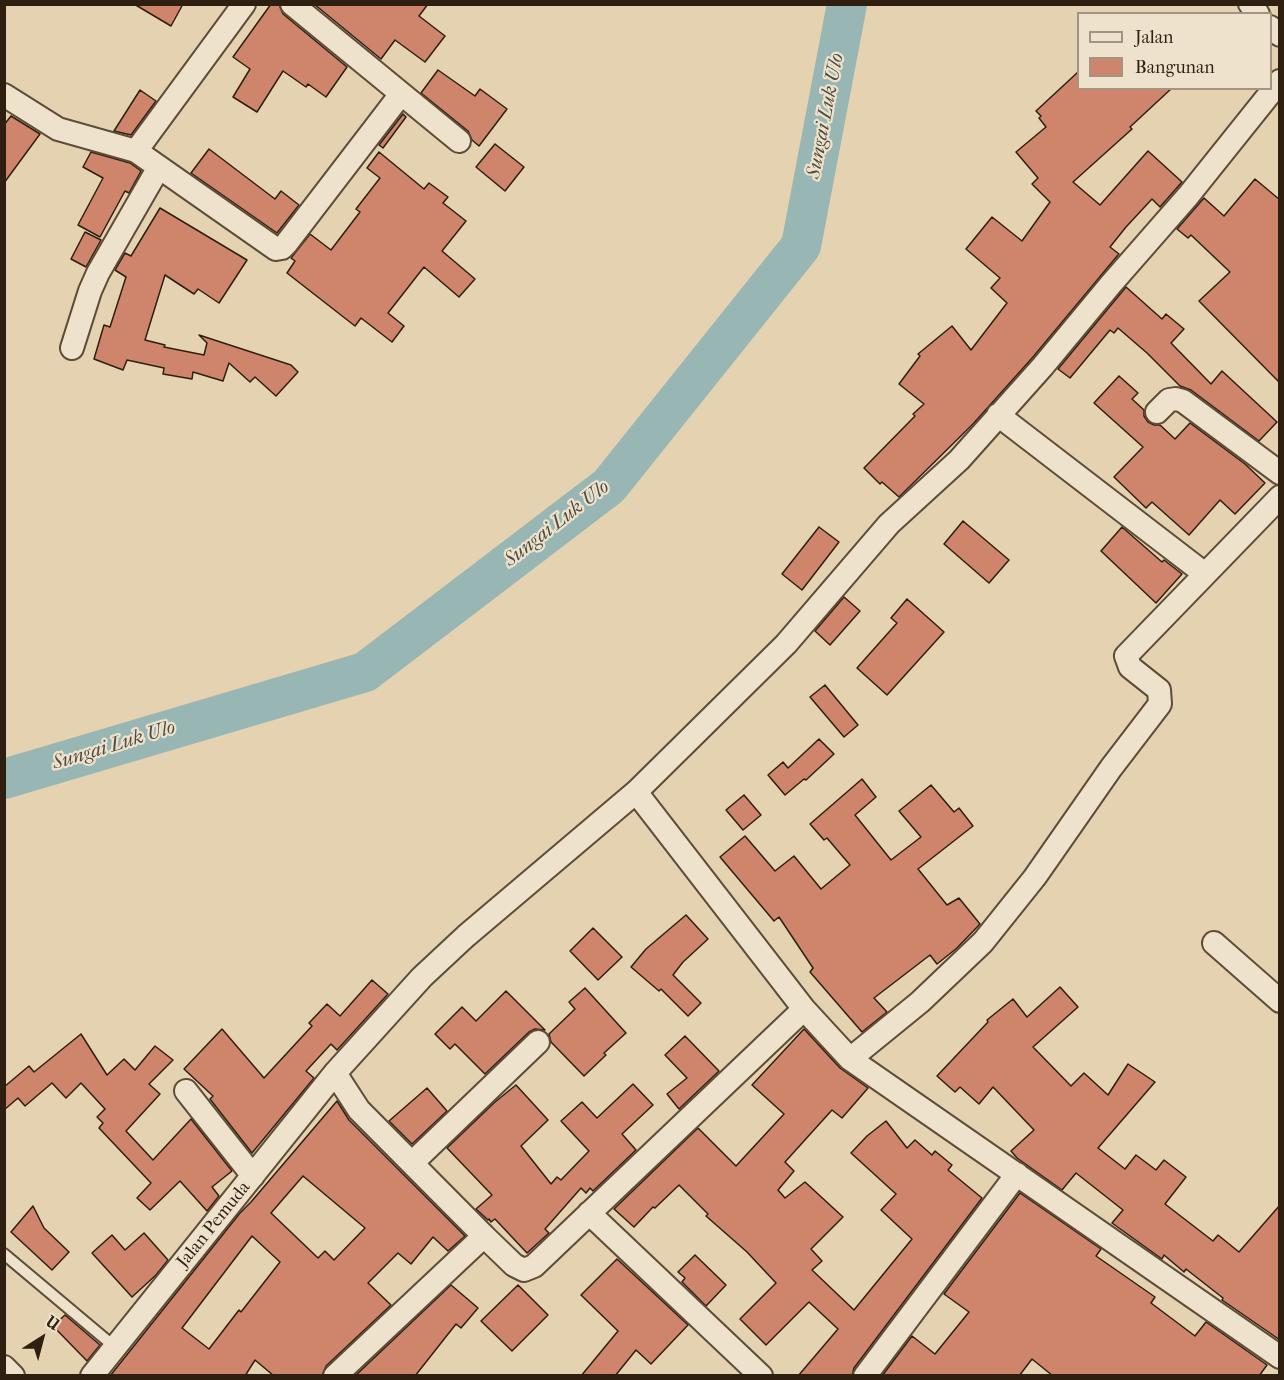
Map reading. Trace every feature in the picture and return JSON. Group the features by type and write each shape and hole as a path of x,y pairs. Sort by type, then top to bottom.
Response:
{"street":[{"path":"136,151 244,4"},
{"path":"292,4 459,141"},
{"name":"Jalan Pemuda","path":"92,1376 335,1073 422,977 466,936 636,792 786,644 889,524 959,460 1043,366 1188,196 1280,81"},
{"path":"4,95 58,129 136,151 276,249 282,248 401,94"},
{"path":"72,348 98,273 159,167"},
{"path":"1157,412 1169,400 1183,401 1280,473"},
{"path":"998,415 1205,574"},
{"path":"850,1059 920,1002 983,942 1035,877 1111,768 1160,704 1159,690 1130,667 1126,656 1280,497"},
{"path":"636,792 804,1009 850,1059 1280,1357"},
{"path":"1214,943 1280,1001"},
{"path":"335,1073 359,1110 514,1265 525,1270 534,1266 804,1009"},
{"path":"412,1163 538,1042"},
{"path":"186,1091 253,1176"},
{"path":"865,1376 1017,1174"},
{"path":"589,1213 760,1376"},
{"path":"335,1376 484,1236"},
{"path":"1274,1376 1280,1366"},
{"path":"4,1367 13,1376"}],"lane":[{"path":"4,1254 116,1348"}],"building":[{"path":"134,4 183,4 171,26"},
{"path":"271,4 279,4 283,14 347,67 326,97 308,84 306,87 283,71 257,112 233,97 250,69 233,57"},
{"path":"314,4 428,4 419,16 445,36 425,62 395,40 381,59"},
{"path":"438,70 475,96 480,89 507,109 479,146 472,140 468,131 421,93"},
{"path":"1077,73 1077,90 1170,90 1130,127 1132,129 1073,182 1100,205 1148,151 1182,182 1160,207 1152,199 1126,227 1110,247 1119,254 1033,357 973,424 899,497 882,482 880,484 864,468 924,404 899,384 920,356 918,354 952,326 971,350 1007,303 991,288 1000,278 966,249 992,217 1022,241 1050,202 1032,184 1038,178 1016,152 1046,127 1036,111"},
{"path":"140,90 156,101 131,135 114,131"},
{"path":"403,114 406,117 383,148 379,145"},
{"path":"11,116 40,134 4,183 4,125"},
{"path":"495,144 524,167 505,191 476,167"},
{"path":"209,149 275,199 281,191 299,205 277,233 191,173"},
{"path":"91,152 130,163 141,171 129,193 125,191 100,237 78,225 103,178 83,167"},
{"path":"379,152 424,189 429,183 448,197 443,203 466,221 442,251 475,279 459,297 424,267 388,313 404,326 392,342 361,318 355,326 287,273 295,261 291,258 310,234 331,250 360,212 356,209 380,178 367,168"},
{"path":"1255,179 1280,200 1280,383 1199,301 1230,272 1191,235 1188,238 1177,229 1204,198 1224,216"},
{"path":"160,208 247,260 219,303 198,289 194,294 165,275 145,340 165,345 164,347 204,355 207,343 199,335 291,365 298,372 276,396 255,377 250,382 229,363 223,381 193,372 192,379 163,374 164,368 127,360 123,370 94,359 104,325 110,327 126,277 115,270 125,253 131,256"},
{"path":"85,232 101,240 86,267 71,259"},
{"path":"1126,287 1162,319 1166,314 1184,329 1171,343 1211,384 1222,371 1277,422 1259,441 1191,390 1180,386 1118,328 1114,333 1110,330 1070,378 1058,369"},
{"path":"1119,376 1138,393 1132,399 1144,410 1144,416 1148,422 1160,425 1175,439 1190,423 1245,464 1265,483 1235,514 1220,500 1189,535 1152,502 1146,508 1114,477 1143,447 1094,403"},
{"path":"963,521 1009,560 989,583 944,544"},
{"path":"819,527 839,542 802,590 782,574"},
{"path":"1122,527 1162,562 1164,560 1182,574 1156,603 1101,551"},
{"path":"844,597 860,611 830,645 815,631"},
{"path":"907,599 944,632 887,695 857,668 897,623 891,618"},
{"path":"825,685 858,725 844,737 810,697"},
{"path":"819,739 834,754 806,780 804,779 785,795 768,775 783,762 788,768"},
{"path":"862,779 876,797 855,815 891,860 921,837 899,811 931,785 954,812 959,808 973,826 918,869 947,905 959,898 980,924 957,948 937,964 930,955 874,998 887,1012 862,1032 810,972 813,968 779,917 774,921 720,857 745,836 775,871 794,856 821,889 850,865 827,838 824,840 810,824"},
{"path":"744,795 761,815 743,830 726,810"},
{"path":"686,915 708,939 683,962 673,975 701,1003 688,1016 661,989 659,991 631,967 646,949"},
{"path":"593,928 622,957 598,980 570,951"},
{"path":"372,980 388,994 337,1050 331,1044 306,1071 314,1078 252,1153 210,1099 213,1096 184,1069 222,1029 264,1078 312,1026 309,1023 327,1004 340,1016"},
{"path":"1060,987 1078,1007 1033,1047 1071,1086 1084,1073 1108,1095 1128,1064 1155,1082 1098,1148 1125,1169 1136,1155 1156,1170 1164,1160 1186,1177 1165,1204 1213,1241 1218,1235 1239,1252 1280,1205 1280,1340 1222,1300 1223,1298 1186,1269 1184,1272 1164,1255 1162,1259 1112,1223 1123,1210 1076,1173 1062,1190 1017,1158 1011,1151 1034,1130 993,1087 979,1104 960,1087 955,1092 937,1076 988,1022 987,1020 1013,999 1027,1017"},
{"path":"585,988 626,1033 584,1076 551,1042 549,1034 575,1009 569,1002"},
{"path":"506,991 545,1030 535,1029 529,1032 485,1074 455,1044 450,1049 435,1034 462,1007 476,1021"},
{"path":"804,1029 840,1068 868,1088 842,1118 832,1110 785,1162 794,1171 778,1190 785,1198 805,1182 843,1217 811,1249 822,1261 812,1270 854,1310 912,1239 881,1210 896,1194 851,1153 867,1136 886,1121 907,1148 915,1140 932,1155 935,1151 952,1165 948,1170 982,1198 854,1368 852,1376 798,1376 838,1329 809,1302 766,1345 740,1319 776,1283 747,1252 706,1216 708,1214 679,1185 634,1227 614,1209 698,1128 736,1166 784,1114 752,1085"},
{"path":"81,1034 107,1075 124,1059 135,1070 155,1046 173,1060 149,1084 160,1094 126,1131 153,1160 191,1119 232,1171 212,1187 219,1196 207,1211 180,1181 150,1210 137,1198 151,1183 99,1128 103,1123 97,1117 105,1109 81,1083 66,1098 52,1083 25,1106 18,1098 4,1110 4,1087 29,1066 34,1072"},
{"path":"685,1036 719,1071 679,1109 667,1094 687,1078 665,1055"},
{"path":"633,1084 653,1105 622,1134 636,1150 593,1191 590,1188 586,1193 581,1188 545,1229 549,1233 527,1253 495,1219 491,1222 476,1209 492,1195 447,1148 516,1085 548,1120 521,1146 551,1184 557,1177 561,1180 589,1151 561,1121 582,1102 597,1118"},
{"path":"427,1088 447,1111 412,1144 389,1121"},
{"path":"337,1101 349,1120 465,1236 448,1251 433,1237 411,1264 398,1253 368,1283 391,1305 326,1366 322,1376 274,1376 255,1360 245,1376 110,1376 240,1213","holes":["303,1176 365,1228 334,1260 325,1251 318,1258 271,1213","252,1236 280,1262 209,1349 182,1328"]},
{"path":"1020,1193 1101,1249 1096,1256 1155,1297 1151,1303 1195,1336 1206,1322 1267,1365 1259,1376 1053,1376 1032,1359 1019,1376 882,1376 912,1336 935,1354 969,1312 944,1294"},
{"path":"33,1206 44,1228 69,1252 52,1270 11,1232"},
{"path":"144,1233 168,1260 156,1275 132,1297 92,1253 112,1235 125,1250"},
{"path":"695,1255 726,1285 706,1306 682,1282 685,1278 678,1272"},
{"path":"617,1259 688,1325 651,1364 636,1350 615,1376 581,1376 618,1331 581,1295"},
{"path":"451,1285 478,1308 461,1328 456,1324 415,1376 355,1376"},
{"path":"518,1285 548,1315 512,1351 481,1321"},
{"path":"65,1315 100,1345 87,1361 53,1326"}],"waterway":[{"name":"Sungai Luk Ulo","path":"4,779 365,672 609,486 801,246 847,4"}]}
